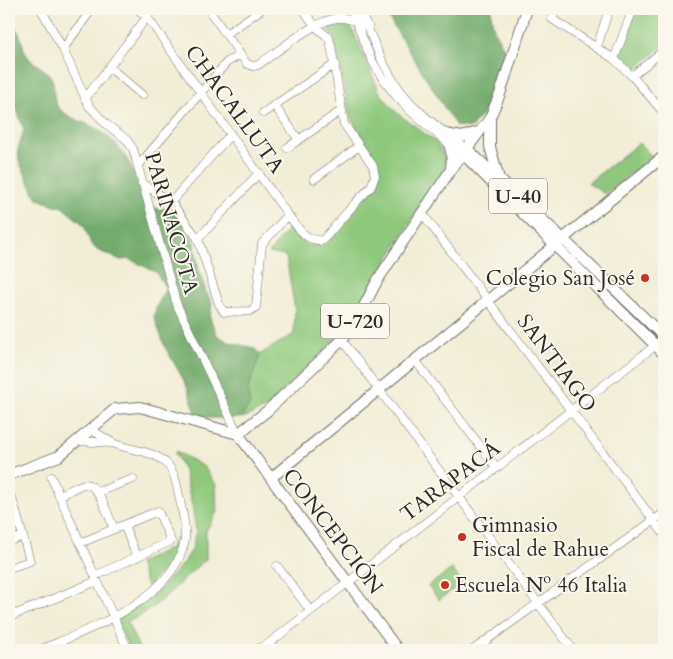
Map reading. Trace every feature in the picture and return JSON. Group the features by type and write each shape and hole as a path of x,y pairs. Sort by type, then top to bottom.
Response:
{"main road":[{"name":"U-40","path":"468,154 490,118 500,94 527,9"},
{"name":"U-40","path":"468,154 479,132 490,118"},
{"path":"490,118 490,147 499,178"},
{"path":"450,172 452,156 447,139 479,132"},
{"name":"U-40","path":"468,154 499,178 559,241"},
{"name":"U-40","path":"468,154 559,241"},
{"path":"450,172 468,154"},
{"path":"442,184 468,154"},
{"path":"271,478 664,156"},
{"name":"U-720","path":"238,434 288,392 342,340 360,314 377,281 450,172"},
{"path":"559,241 664,337"},
{"path":"559,241 664,354"},
{"path":"9,475 59,456 116,409 140,407 238,434"},
{"name":"CONCEPCIÓN","path":"238,434 398,650"}],"street":[{"name":"PARINACOTA","path":"41,9 63,48 89,106 106,124 127,140 135,154 177,305 238,434"},
{"path":"63,48 92,9"},
{"name":"CHACALLUTA","path":"137,9 147,17 288,215 308,238 315,241 323,240 357,200 372,187 374,169 359,146"},
{"path":"85,99 153,9"},
{"path":"208,9 246,64 253,66 258,65 326,20 340,18 357,21 368,26"},
{"path":"226,34 261,9"},
{"path":"303,9 315,26 329,38 344,124 359,146 314,179"},
{"path":"351,9 368,51 386,84 409,111 468,154"},
{"path":"359,9 380,57 400,90 416,109 447,139"},
{"path":"557,9 552,19 597,46 614,59 632,76 664,113"},
{"path":"597,46 609,9"},
{"path":"614,59 633,9"},
{"path":"632,76 664,50"},
{"path":"138,166 227,62 240,55"},
{"path":"263,113 335,64"},
{"path":"109,67 142,95"},
{"path":"274,105 299,140"},
{"path":"287,148 342,110"},
{"path":"171,202 230,135"},
{"path":"198,239 259,173"},
{"path":"142,183 171,202 198,239 224,312 250,312 256,307 262,244 288,215"},
{"name":"SANTIAGO","path":"422,214 664,534"},
{"name":"TARAPACÁ","path":"255,650 270,647 310,610 664,337"},
{"path":"342,340 574,650"},
{"path":"415,360 496,467"},
{"path":"90,429 114,443"},
{"path":"40,650 113,618 148,595 167,575 179,558 185,538 183,512 168,464 157,455 114,443 78,441"},
{"path":"51,477 128,650"},
{"path":"98,492 133,479"},
{"path":"60,496 85,484 92,486 98,492 114,529"},
{"path":"9,568 30,561 23,536 12,509 12,498"},
{"path":"9,617 96,579 171,541 158,511 80,543"},
{"path":"473,650 664,513"},
{"path":"124,525 137,557"},
{"path":"9,541 23,536"},
{"path":"277,566 310,610"}],"green space":[{"path":"383,9 491,9 492,22 496,33 508,54 495,98 471,128 456,126"},
{"path":"637,9 664,9 664,45 633,71 619,57"},
{"path":"325,22 350,24 380,93 397,113 436,142 444,156 446,169 376,278 358,311 340,335 266,408 243,418 238,416 254,358 294,334 295,310 286,256 269,253 292,224 306,245 324,245 374,188 380,170 379,165 350,117 335,42"},
{"path":"9,23 14,26 20,35 29,58 49,74 54,85 55,101 58,107 69,116 91,126 113,141 127,159 144,205 159,209 165,208 177,213 194,242 199,271 212,303 210,318 217,335 228,342 254,348 260,355 248,390 250,405 240,418 209,418 196,413 186,384 165,347 154,317 156,308 166,288 156,272 129,259 121,260 97,250 91,244 84,225 62,207 36,197 19,161 18,149 24,130 13,99 9,97"},
{"path":"639,143 652,156 605,194 588,183"},
{"path":"176,451 204,467 216,485 217,512 206,531 206,559 149,610 127,622 140,650 130,650 116,620 160,589 192,550 196,530 192,505 184,470 175,453"},
{"path":"176,537 180,542 174,557 147,587 139,563 170,548"},
{"name":"Escuela Nº 46 Italia","path":"452,569 462,583 439,600 428,586"}],"place":[{"name":"Colegio San José","path":"645,278"},
{"name":"Gimnasio Fiscal de Rahue","path":"462,537"},
{"name":"Escuela Nº 46 Italia","path":"445,585"}]}
